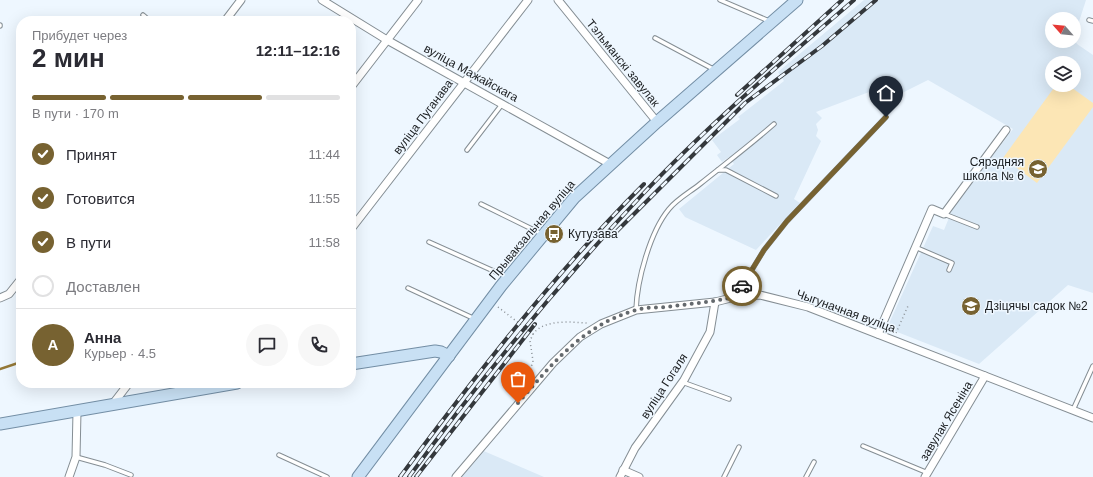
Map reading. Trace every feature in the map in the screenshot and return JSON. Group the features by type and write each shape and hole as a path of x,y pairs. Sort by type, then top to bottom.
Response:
{"main road":[{"name":"Прывакзальная вуліца","path":"358,477 508,277 574,198 657,122 797,0"},
{"path":"356,363 435,351 442,352 449,356"},
{"path":"0,424 77,412 209,388"}],"street":[{"path":"229,16 242,0"},
{"name":"вуліца Мажайскага","path":"322,0 348,16"},
{"path":"356,80 418,0"},
{"name":"вуліца Пуганава","path":"356,222 528,0"},
{"name":"Тэльманскі завулак","path":"558,0 657,122"},
{"name":"вуліца Мажайскага","path":"356,21 387,40 464,81 610,164"},
{"path":"878,334 932,209 944,214 1006,130"},
{"path":"0,298 9,294 16,285"},
{"name":"Чыгуначная вуліца","path":"456,477 553,363 580,337 601,324 636,310 715,302 735,297 760,296 808,307 1093,418"},
{"name":"вуліца Гогаля","path":"621,473 635,448 682,382 710,332 715,302"},
{"name":"завулак Ясеніна","path":"927,475 986,376"},
{"path":"112,405 125,388"},
{"path":"69,477 76,457 77,412"},
{"path":"621,473 639,477"}],"lane":[{"path":"720,0 772,22"},
{"path":"655,38 716,70"},
{"path":"467,150 503,103"},
{"path":"735,297 764,250 787,221 886,117"},
{"path":"636,310 637,292 644,263 659,225 669,208 774,124"},
{"path":"717,170 726,170 776,196"},
{"path":"481,204 544,234"},
{"path":"944,214 977,227"},
{"path":"429,242 508,277"},
{"path":"916,247 952,262 949,270"},
{"path":"408,288 476,319"},
{"path":"1073,410 1093,366"},
{"path":"682,382 729,399"},
{"path":"863,446 927,475"},
{"path":"724,477 739,447"},
{"path":"279,456 327,477"},
{"path":"76,457 105,465 131,475"},
{"path":"806,477 814,462"}],"path":[{"path":"490,301 533,334"},
{"path":"526,384 533,361 530,341 533,334 539,327 550,324 575,322 601,324"}],"shaded area":[{"path":"864,0 1086,0 1081,15 1081,12 1045,12 1045,48 1081,48 1081,47 1093,55 1093,293 1068,285 979,364 887,328 933,226 944,230 953,208 1013,129 928,80 900,94 885,86 816,112 822,118 816,124 818,130 816,136 821,141 794,199 800,203 756,250 685,217 679,209 734,164 729,157 722,162 717,155 721,152 712,140 740,119 738,117 784,81 778,72"},
{"path":"1051,92 1078,92 1093,103 1093,107 1037,183 1003,158"},
{"path":"479,449 544,477 459,477"}],"waterway":[{"path":"0,369 16,364"}],"railway":[{"path":"737,95 842,0"},
{"path":"409,477 436,440 520,333 641,196 718,120 854,0"},
{"path":"616,232 745,103 822,46 876,0"},
{"path":"400,477 487,363 547,289 644,184"},
{"path":"416,477 535,324"}],"way so far":[{"path":"518,403 553,363 580,337 601,324 636,310 715,302 735,297 742,286"}],"place":[{"name":"Сярэдняя школа № 6","path":"1038,169"},
{"name":"Кутузава","path":"554,234"},
{"name":"Дзіцячы садок №2","path":"971,306"}],"route":[{"path":"742,286 764,250 787,221 886,117"}]}
